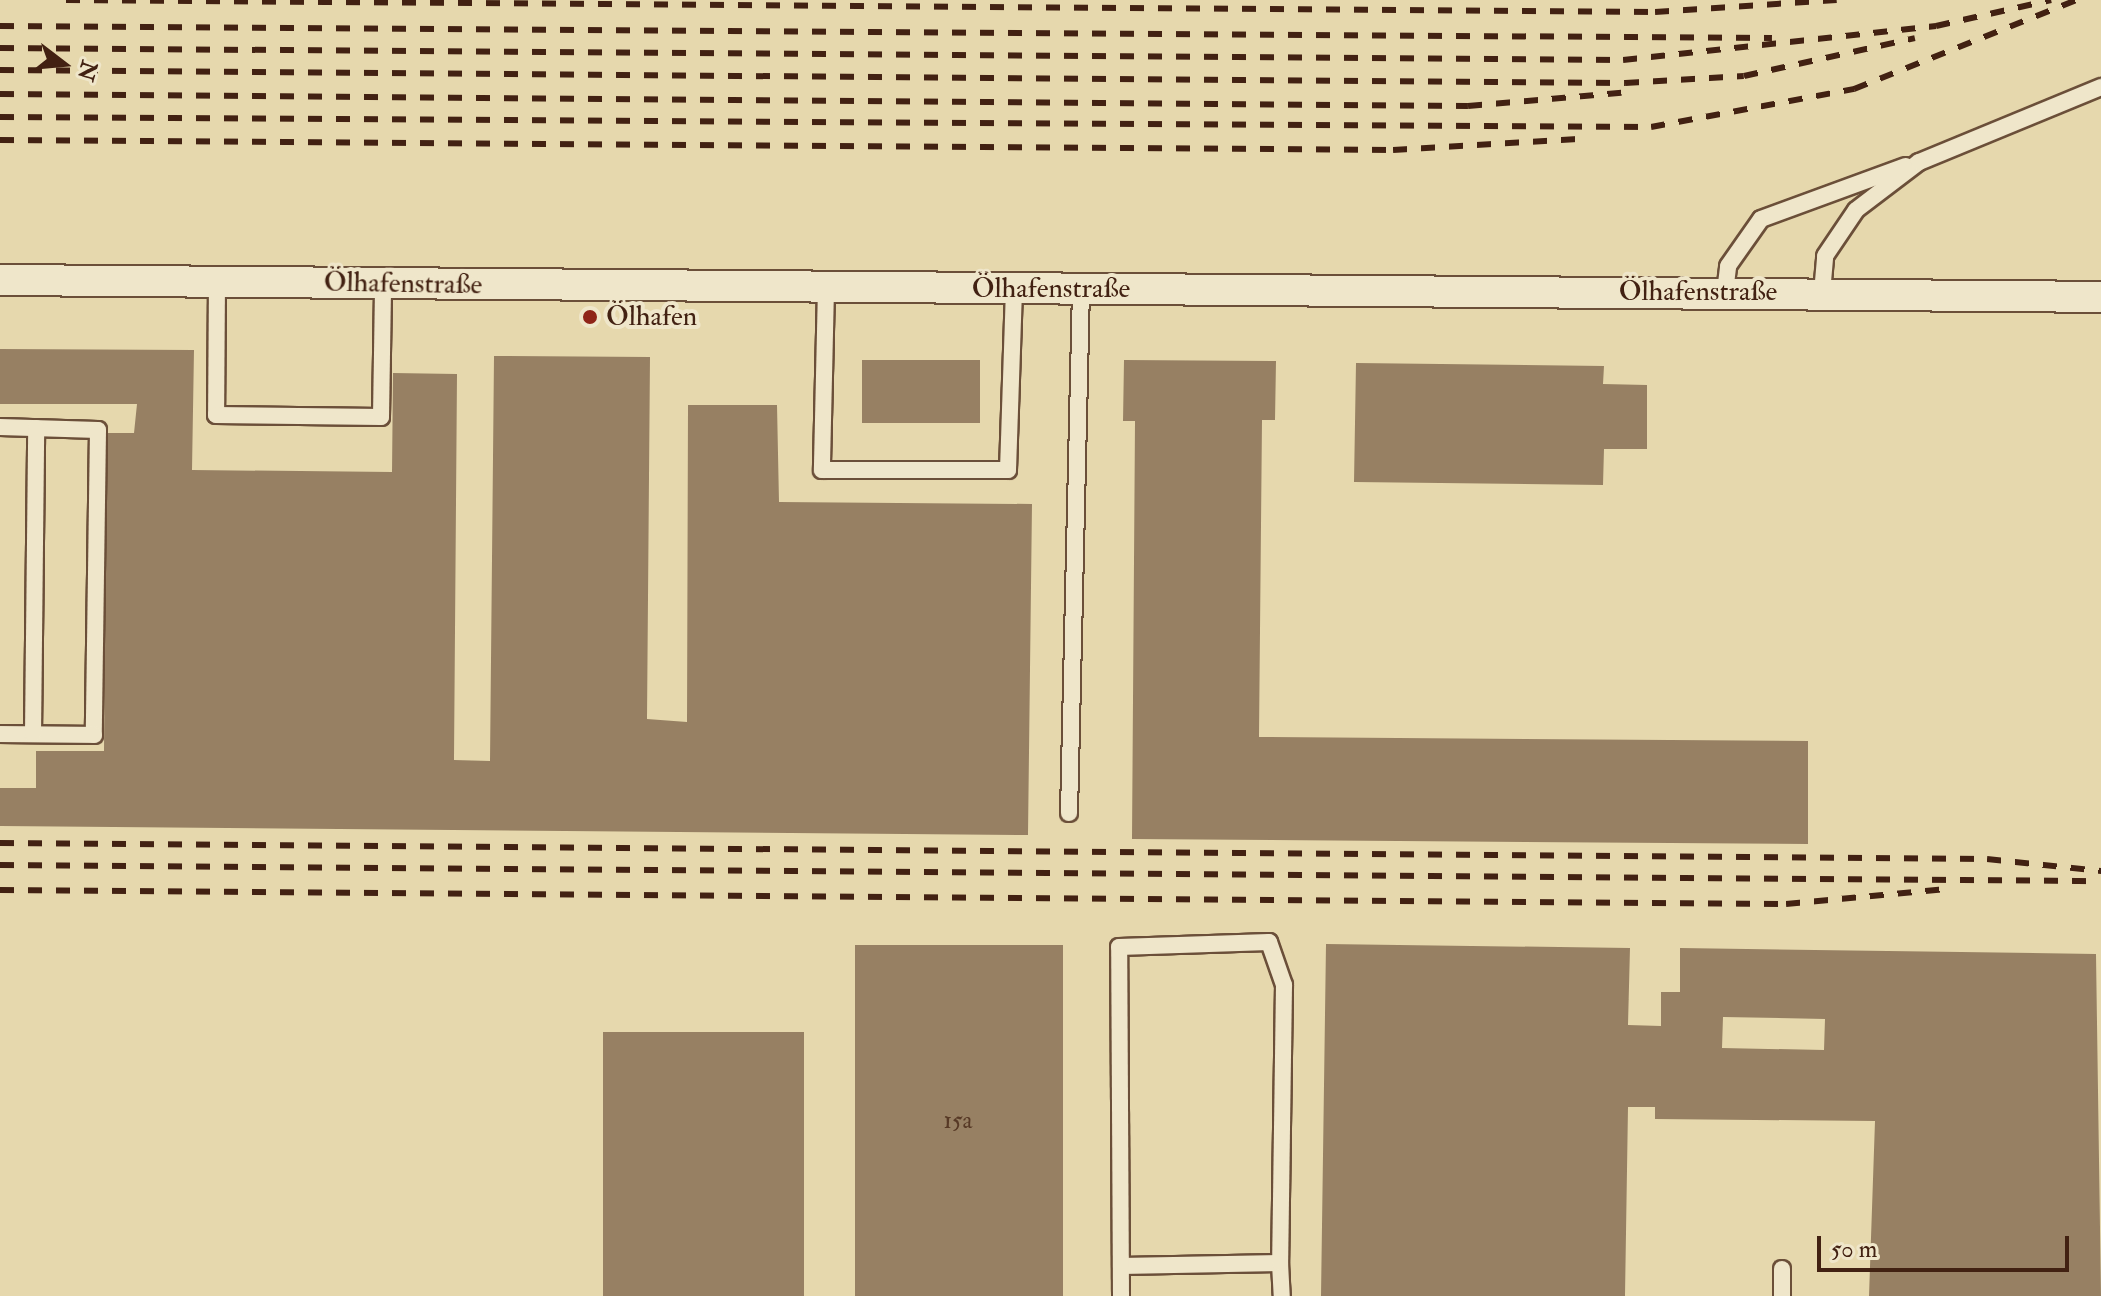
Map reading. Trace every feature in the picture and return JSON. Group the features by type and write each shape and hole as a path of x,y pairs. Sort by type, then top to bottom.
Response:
{"street":[{"name":"Ölhafenstraße","path":"0,280 2101,297"}],"lane":[{"path":"1725,292 1728,266 1761,219 1919,162 2101,87"},
{"path":"1822,293 1825,256 1856,210 1919,162"},
{"path":"217,283 216,415 381,417 383,284"},
{"path":"826,288 822,470 1008,470 1014,289"},
{"path":"1069,813 1081,289"},
{"path":"0,427 98,430 94,735 0,734"},
{"path":"33,734 36,428"},
{"path":"1121,1296 1119,947 1269,942 1284,985 1282,1296"},
{"path":"1121,1266 1280,1263"},
{"path":"1782,1269 1782,1296"}],"building":[{"path":"0,349 194,350 192,470 392,472 393,373 457,374 454,760 490,761 494,356 650,357 647,719 687,722 688,405 777,405 779,502 1032,504 1028,835 0,826 0,788 36,788 36,751 104,751 106,433 134,433 137,404 0,404"},
{"path":"862,360 980,360 980,423 862,423"},
{"path":"1124,360 1276,361 1275,420 1262,420 1259,737 1808,741 1808,844 1132,839 1135,421 1123,421"},
{"path":"1356,363 1604,366 1603,384 1647,385 1647,449 1604,449 1603,485 1354,482"},
{"path":"1326,944 1630,948 1628,1025 1661,1026 1661,992 1680,992 1680,948 2096,954 2101,1296 1869,1296 1875,1121 1655,1119 1655,1107 1628,1107 1625,1296 1321,1296","holes":["1723,1017 1825,1019 1824,1050 1722,1048"]},
{"path":"855,945 1063,945 1063,1296 855,1296"},
{"path":"603,1032 804,1032 804,1296 603,1296"}],"railway":[{"path":"66,0 1655,12 1837,0"},
{"path":"0,48 1623,60 1936,26 2051,0"},
{"path":"0,117 1651,127 1854,89 2076,0"},
{"path":"0,26 1772,38"},
{"path":"0,70 1625,83 1744,76 1915,38"},
{"path":"0,94 1468,106 1621,93"},
{"path":"0,140 1393,150 1578,139"},
{"path":"0,843 1987,859 2101,871"},
{"path":"0,865 2100,881"},
{"path":"0,890 1786,904 1949,889"}],"place":[{"name":"Ölhafen","path":"590,317"}]}
